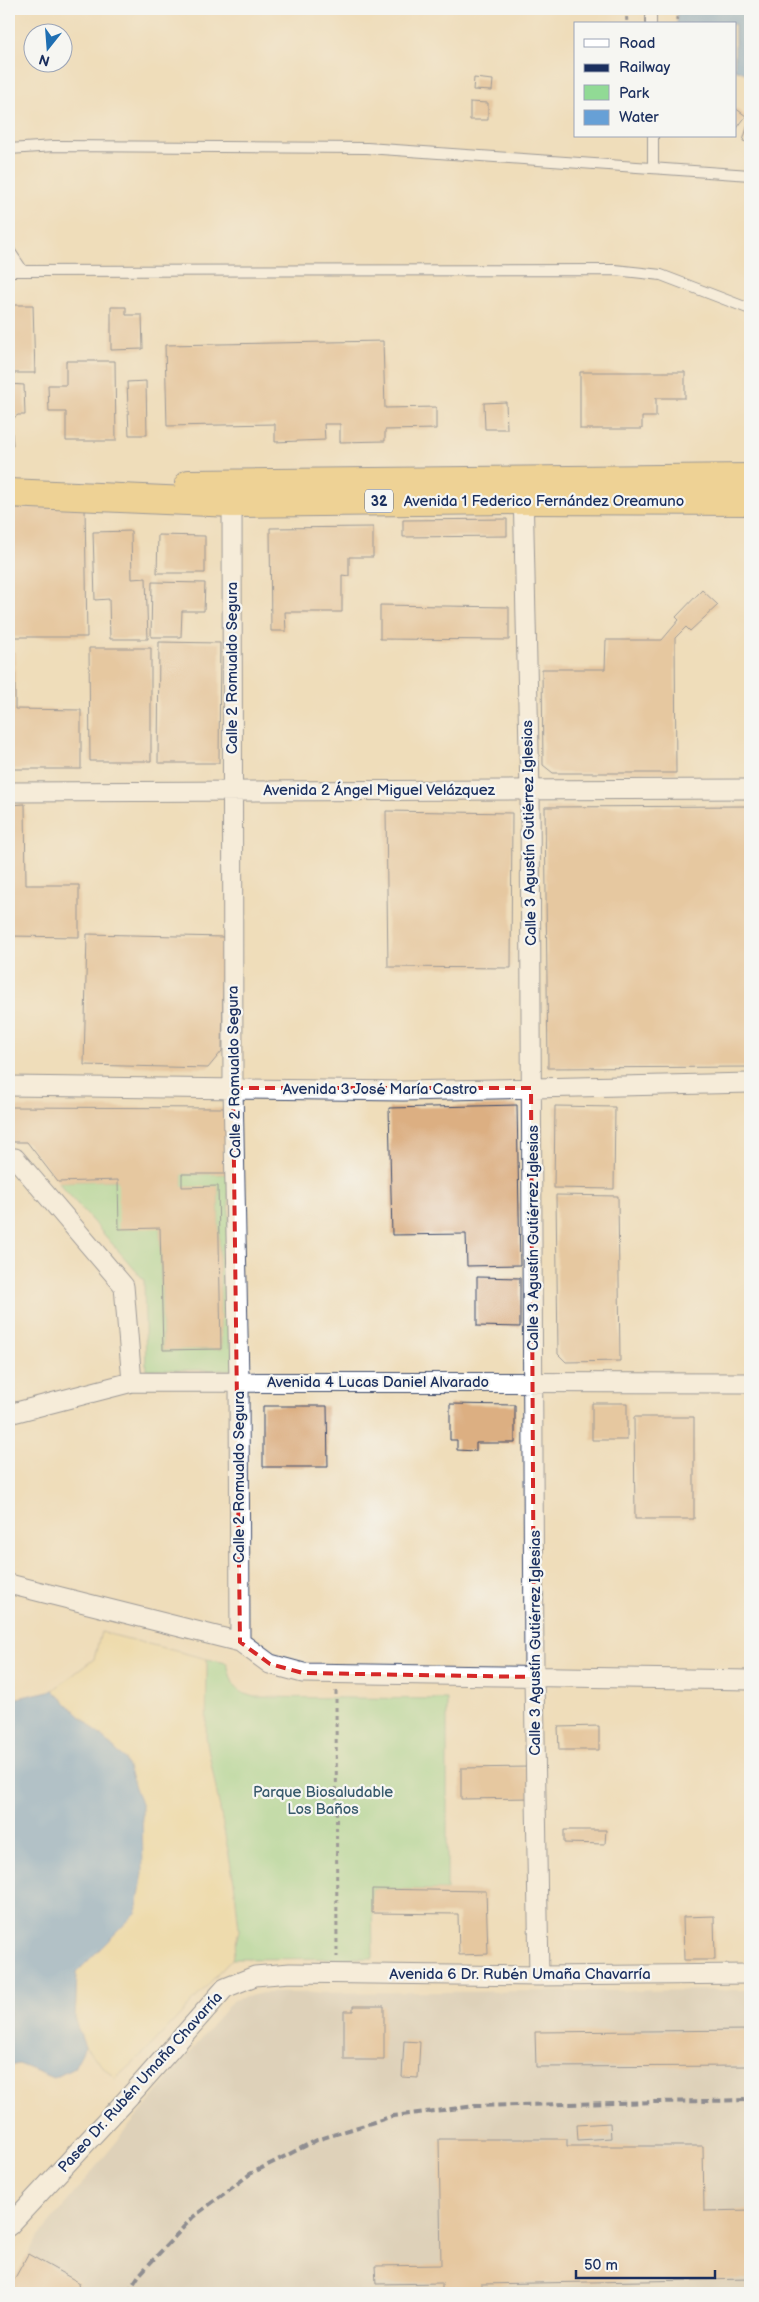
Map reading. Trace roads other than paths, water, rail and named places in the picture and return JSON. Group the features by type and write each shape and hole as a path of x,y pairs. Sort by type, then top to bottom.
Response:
{"highway":[{"name":"Avenida 1 Federico Fernández Oreamuno","path":"9,492 232,493 523,490 750,478"},
{"name":"Avenida 1 Federico Fernández Oreamuno","path":"9,488 232,493"},
{"name":"Avenida 1 Federico Fernández Oreamuno","path":"523,490 750,501"}],"street":[{"name":"Calle 3 Agustín Gutiérrez Iglesias","path":"523,490 530,791 534,1677 539,1976"},
{"name":"Calle 2 Romualdo Segura","path":"232,493 233,1088 239,1381 240,1642"},
{"name":"Avenida 2 Ángel Miguel Velázquez","path":"9,792 750,789"},
{"name":"Avenida 3 José María Castro","path":"9,1086 403,1091 750,1083"},
{"path":"9,1158 15,1158 124,1286 132,1382"},
{"name":"Avenida 4 Lucas Daniel Alvarado","path":"9,1414 132,1382 750,1383"},
{"path":"9,1584 240,1642 270,1664 303,1673 750,1680"},
{"name":"Avenida 6 Dr. Rubén Umaña Chavarría","path":"290,1973 539,1976 750,1974"},
{"name":"Paseo Dr. Rubén Umaña Chavarría","path":"9,2226 137,2088 225,1988 255,1976 290,1973"}],"lane":[{"path":"651,9 651,22"},
{"path":"653,138 653,168"},
{"path":"9,149 54,146 367,148 750,175"},
{"path":"9,250 23,271"},
{"path":"9,270 615,270 661,275 750,309"}],"water":[{"path":"677,9 750,9 750,75 736,69 736,22 677,22"},
{"path":"53,1690 125,1759 142,1807 143,1873 136,1913 77,1972 75,2021 85,2047 74,2068 54,2078 19,2064 9,2066 9,1700"}],"railway":[{"path":"127,2293 140,2274 193,2217 250,2174 317,2140 393,2116 476,2106 750,2100"}],"park label":[{"name":"Parque Biosaludable Los Baños","path":"323,1800"}]}
